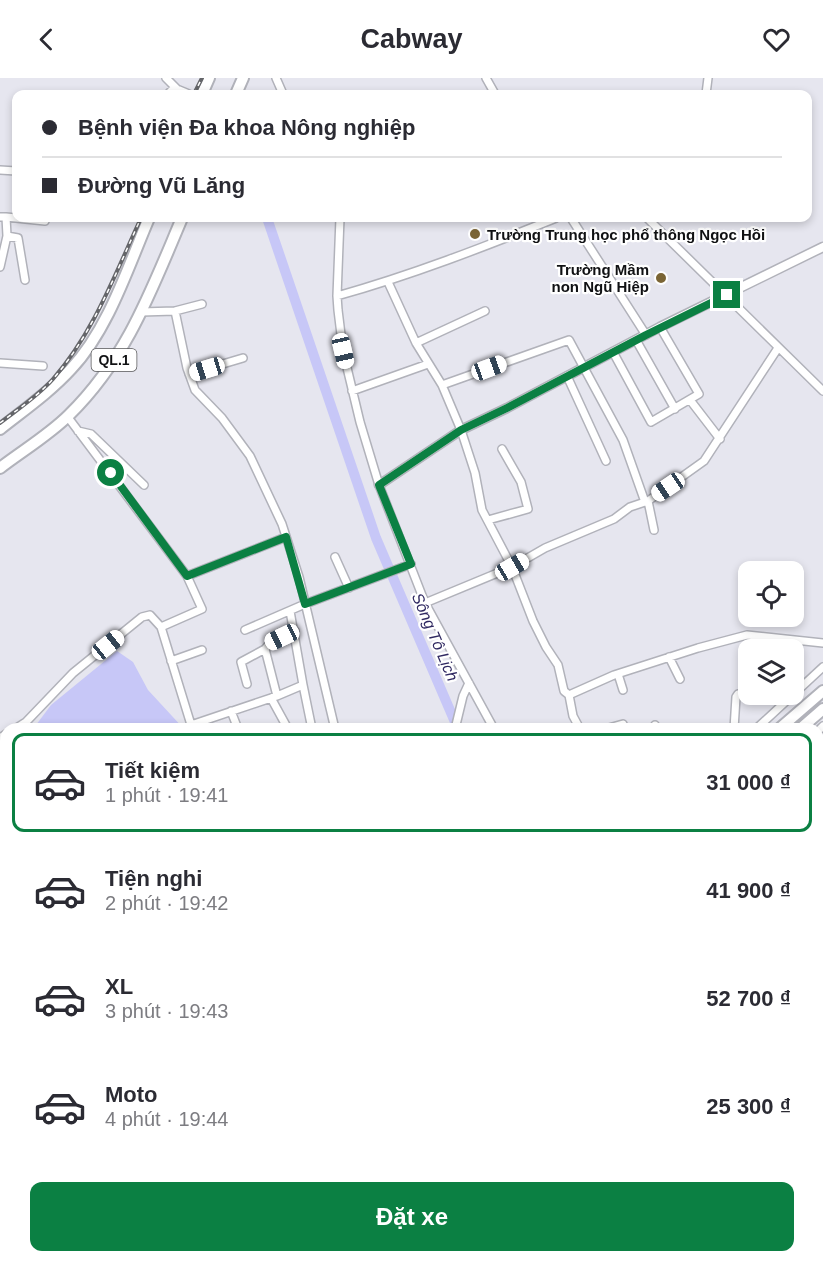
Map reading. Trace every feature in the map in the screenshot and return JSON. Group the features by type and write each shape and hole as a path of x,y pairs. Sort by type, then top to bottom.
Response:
{"highway":[{"name":"QL.1","path":"0,429 72,369 97,333 147,222"},
{"name":"QL.1","path":"0,468 68,416 92,390 122,350 180,222"},
{"path":"786,723 823,691"},
{"path":"807,723 823,709"}],"main road":[{"path":"379,485 461,430 660,327 823,248"}],"street":[{"path":"166,78 182,90"},
{"path":"173,90 176,87"},
{"path":"0,267 7,236 3,217"},
{"path":"340,222 337,296 343,351 360,422 407,566 491,723"},
{"path":"337,296 388,282 546,222"},
{"path":"574,222 646,335"},
{"path":"651,222 823,391"},
{"path":"7,236 18,238 25,280"},
{"path":"388,282 416,344 442,385 461,430 475,473 482,510 512,567 533,621 558,665 564,691 569,695 577,723"},
{"path":"141,312 175,311 202,303"},
{"path":"175,311 189,374 195,390 222,418 250,456 286,537 305,604 334,723"},
{"path":"416,344 486,312"},
{"path":"614,352 651,422 675,409 699,394 660,327"},
{"path":"442,385 569,340 623,440 654,530"},
{"path":"636,340 675,409"},
{"path":"425,603 512,567 545,548 614,519 630,507 646,502 704,461 778,348"},
{"path":"189,374 243,358"},
{"path":"0,363 43,366"},
{"path":"352,391 428,364"},
{"path":"567,376 606,461"},
{"path":"690,400 720,439"},
{"path":"68,416 187,576 202,609 161,627"},
{"path":"78,431 91,434 144,485"},
{"path":"488,520 528,509 521,482 502,449"},
{"path":"187,576 286,537"},
{"path":"335,557 349,588"},
{"path":"245,630 305,604 407,566"},
{"path":"290,611 311,723"},
{"path":"24,723 73,673 142,617 150,615 161,627 191,723"},
{"path":"247,684 241,662 294,631"},
{"path":"569,695 618,674 747,635 823,643"},
{"path":"265,649 274,697 285,723"},
{"path":"171,661 202,650"},
{"path":"669,657 680,679"},
{"path":"762,723 823,667"},
{"path":"618,674 623,690"},
{"path":"456,723 470,683"},
{"path":"202,723 303,685"},
{"path":"734,723 738,694"},
{"path":"231,711 236,723"}],"water":[{"path":"117,651 133,662 148,690 178,723 38,723 51,705"}],"waterway":[{"name":"Sông Tô Lịch","path":"268,222 376,538 455,723"}],"railway":[{"path":"196,90 202,78"},
{"path":"0,423 41,391 67,361 103,302 139,222"}],"place":[{"name":"Trường Trung học phổ thông Ngọc Hồi","path":"475,234"},
{"name":"Trường Mầm non Ngũ Hiệp","path":"661,278"}],"route":[{"path":"111,473 187,576 286,537 305,604 379,578 411,564 379,485 461,430 727,295"}]}
